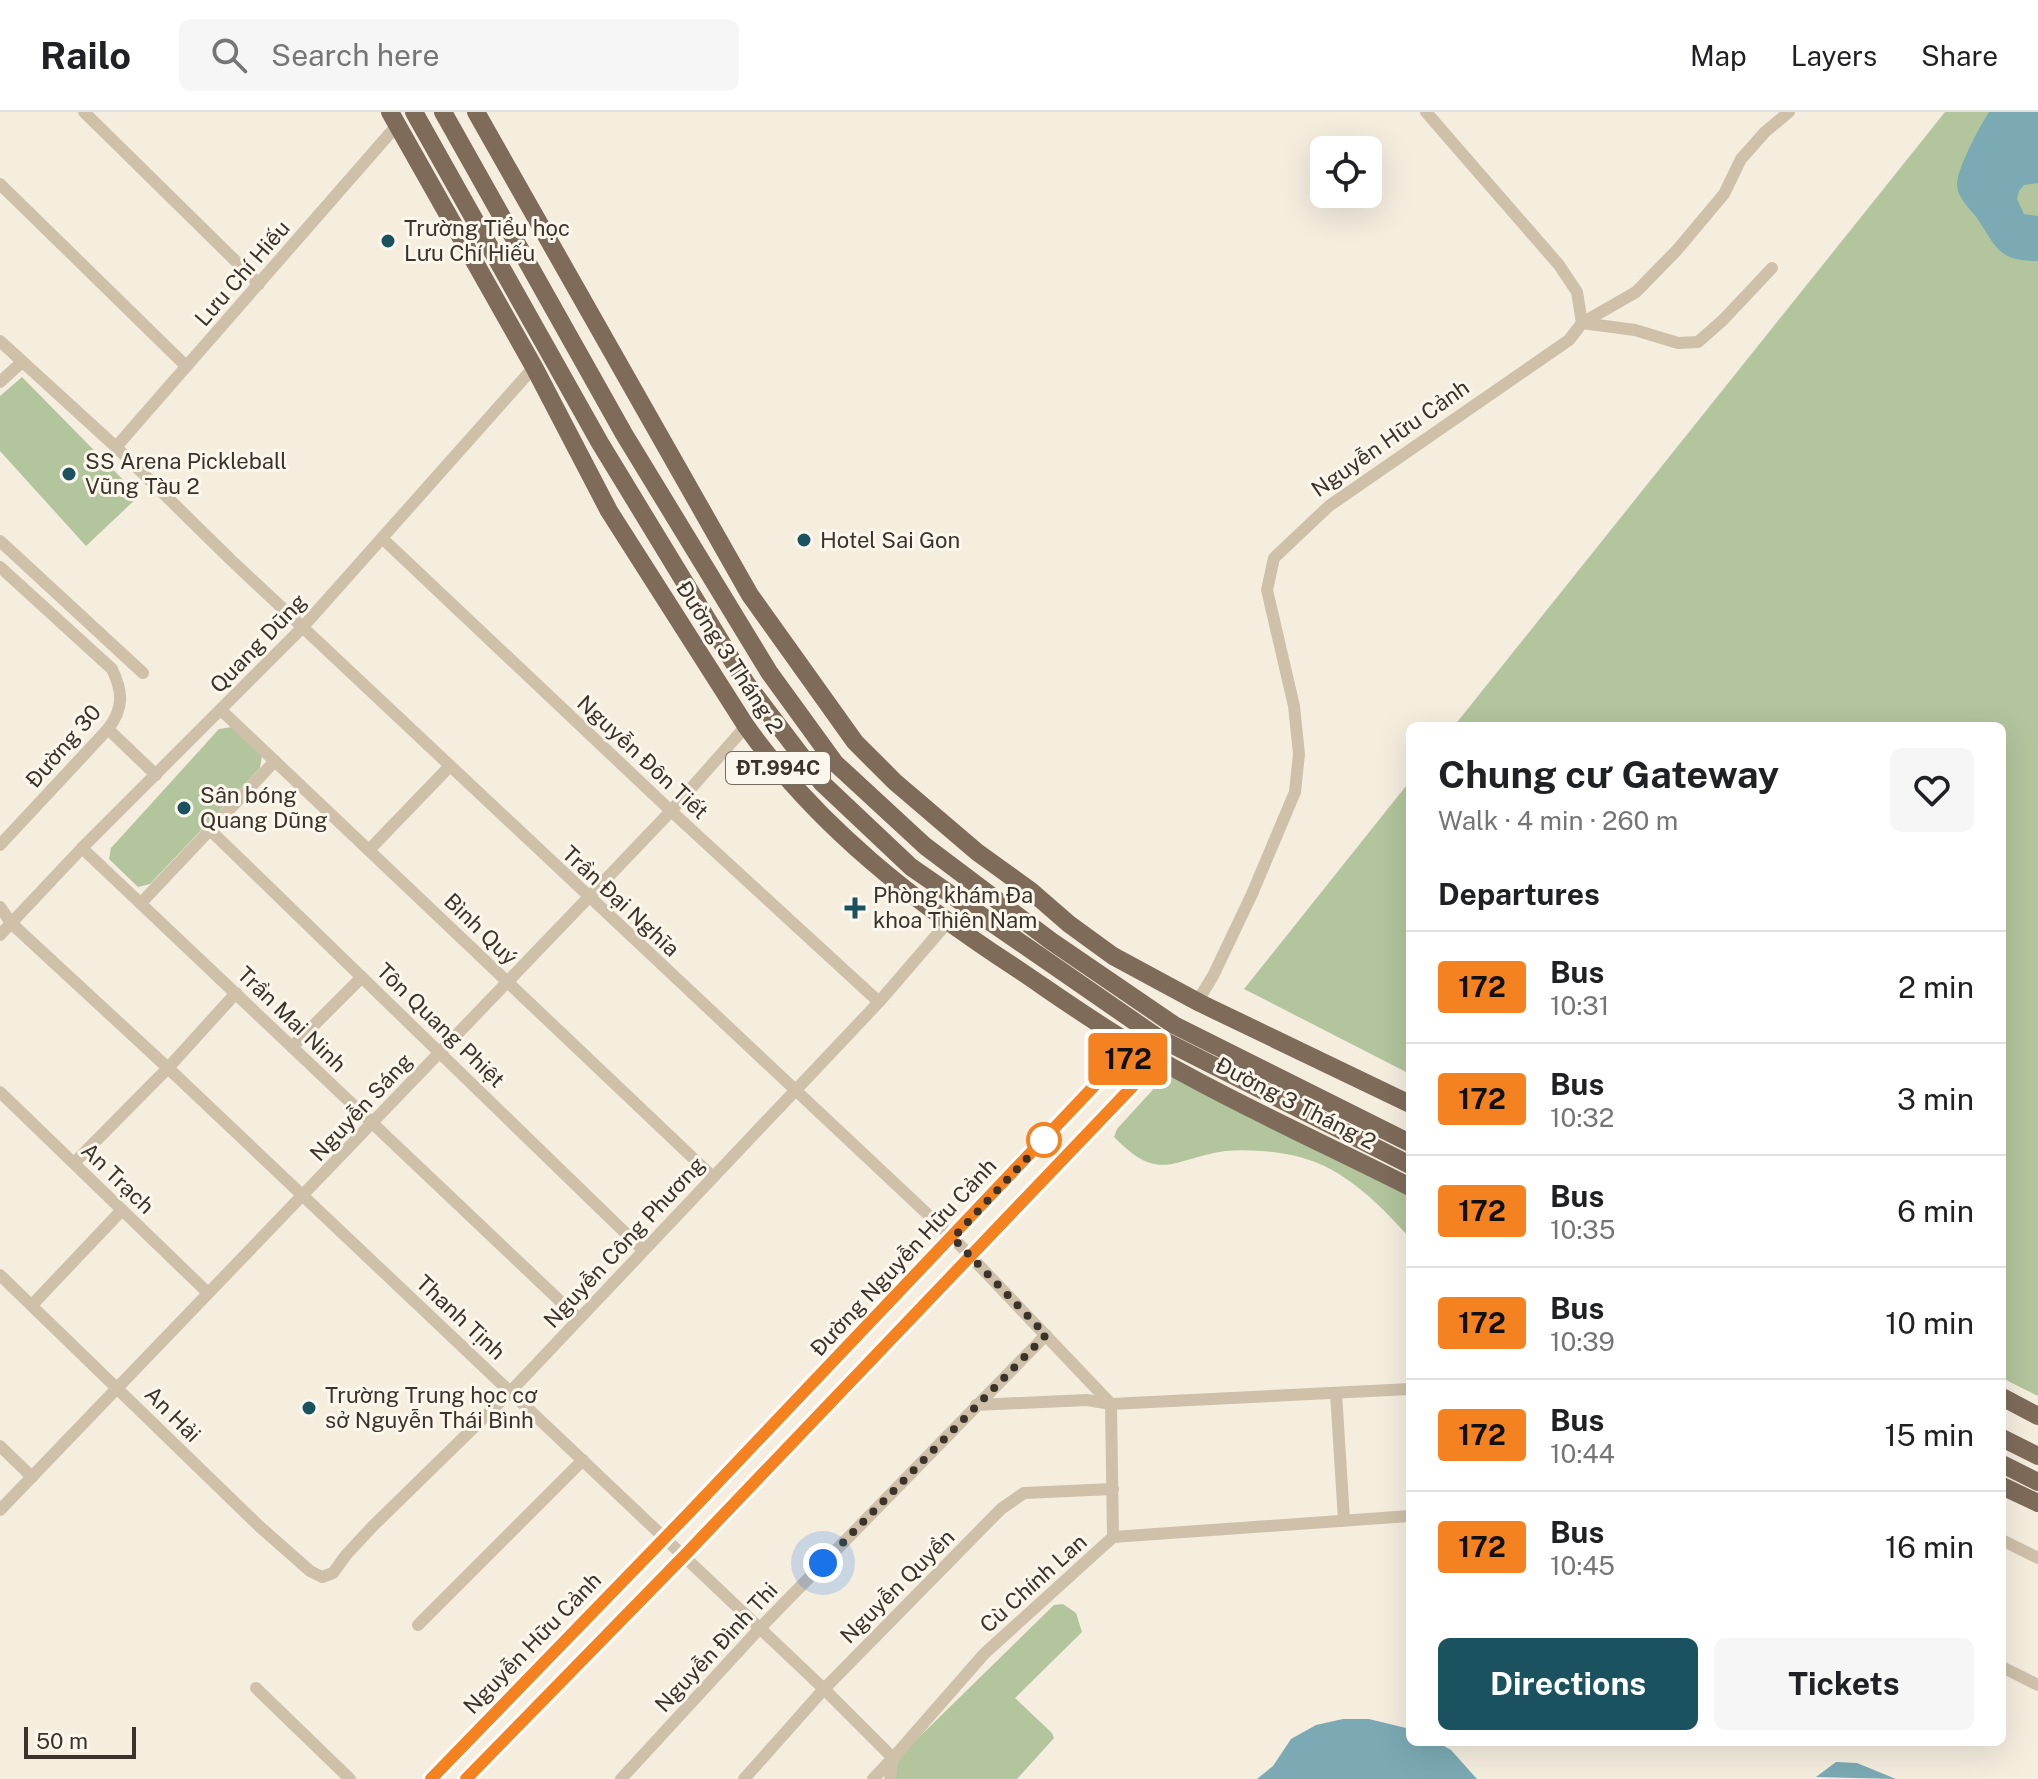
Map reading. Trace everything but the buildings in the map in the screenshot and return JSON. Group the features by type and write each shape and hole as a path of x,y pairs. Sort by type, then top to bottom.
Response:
{"main road":[{"name":"Đường 3 Tháng 2","path":"443,112 624,434 769,672 835,763 935,854 1051,941 1172,1024 1406,1141"},
{"name":"ĐT.994C","path":"476,112 750,595 855,742 889,776 977,852 1113,956 1197,1002 1406,1102"},
{"name":"Đường 3 Tháng 2","path":"403,115 609,511 770,760 852,846 947,923 1140,1054 1406,1185"},
{"name":"Đường 3 Tháng 2","path":"403,115 746,683 822,783 911,867 1158,1038 1406,1163"},
{"path":"872,797 889,776"},
{"path":"1140,1054 1197,1002"},
{"name":"Đường Nguyễn Hữu Cảnh","path":"665,1538 1116,1063 1140,1054 1142,1075 684,1556"},
{"path":"2006,1399 2038,1416"},
{"path":"2006,1440 2038,1456"},
{"path":"2006,1466 2038,1482"},
{"path":"2006,1488 2038,1503"},
{"name":"Nguyễn Hữu Cảnh","path":"431,1779 665,1538"}],"street":[{"path":"84,112 259,284"},
{"path":"1426,112 1559,265 1577,292 1582,323 1635,330 1678,343 1698,342 1772,268"},
{"name":"Nguyễn Hữu Cảnh","path":"1197,1002 1213,976 1252,894 1295,792 1299,754 1294,706 1267,590 1274,558 1329,506 1569,340 1582,323 1636,292 1724,194 1741,159 1765,132 1789,112"},
{"name":"Lưu Chí Hiếu","path":"116,447 403,115"},
{"path":"0,184 186,366"},
{"name":"Trần Đại Nghĩa","path":"0,341 116,447 588,898 953,1238 1111,1404"},
{"path":"0,382 22,362"},
{"name":"Quang Dũng","path":"0,935 82,848 302,628 534,367"},
{"name":"Nguyễn Đôn Tiết","path":"383,539 879,1002"},
{"path":"0,541 143,673"},
{"name":"Đường 30","path":"0,567 112,669 120,685 122,704 108,729 0,845"},
{"name":"Bình Quý","path":"221,710 713,1177"},
{"name":"Nguyễn Sáng","path":"0,1510 671,811 746,726"},
{"path":"108,729 156,775"},
{"path":"141,903 275,761"},
{"path":"369,850 449,767"},
{"name":"Tôn Quang Phiệt","path":"210,830 643,1250"},
{"name":"Trần Mai Ninh","path":"82,848 578,1318"},
{"name":"Thanh Tịnh","path":"0,907 11,923 583,1460 893,1758"},
{"name":"Nguyễn Công Phương","path":"322,1577 333,1573 364,1536 510,1392 879,1002 947,923"},
{"path":"292,1047 362,977"},
{"path":"74,1163 168,1068 236,993"},
{"name":"An Trạch","path":"0,1092 208,1293"},
{"path":"32,1305 122,1210"},
{"name":"An Hải","path":"0,1275 259,1526 310,1571 322,1577"},
{"name":"Nguyễn Đình Thi","path":"621,1779 760,1628 1046,1335"},
{"path":"976,1405 1087,1400 1111,1404 1406,1389"},
{"path":"1336,1393 1344,1520"},
{"path":"1111,1404 1113,1537"},
{"path":"0,1446 32,1477"},
{"path":"418,1625 583,1460"},
{"name":"Nguyễn Quyền","path":"744,1779 824,1689 1001,1509 1024,1493 1113,1489"},
{"name":"Cù Chính Lan","path":"873,1779 984,1654 1113,1537 1406,1516"},
{"path":"2006,1542 2038,1558"},
{"path":"2006,1669 2038,1685"},
{"path":"256,1688 350,1779"},
{"path":"890,1779 893,1758"}],"green space":[{"path":"1945,112 2038,112 2038,1396 2006,1380 2006,722 1457,722"},
{"name":"SS Arena Pickleball Vũng Tàu 2","path":"22,377 139,496 86,546 0,451 0,396"},
{"path":"232,727 262,755 260,768 150,884 138,887 109,859 111,848 219,729"},
{"path":"1406,786 1406,1072 1244,989"},
{"path":"1169,1072 1406,1187 1406,1234 1355,1185 1305,1159 1271,1152 1232,1150 1167,1165 1155,1164 1143,1160 1114,1137 1117,1129"},
{"path":"1063,1604 1076,1613 1082,1632 1015,1698 1054,1738 1017,1779 892,1779 894,1766 912,1744 1054,1605"}],"water":[{"path":"1989,112 2038,112 2038,183 2024,185 2017,199 2024,214 2038,216 2038,261 2014,258 2000,251 1958,190 1964,159"},
{"path":"1343,1719 1369,1719 1406,1728 1406,1746 1444,1746 1477,1779 1257,1779 1273,1766 1291,1739 1316,1725"},
{"path":"1836,1762 1857,1763 1896,1779 1816,1777"}],"bus line":[{"name":"172","path":"431,1779 953,1238 1116,1063 1136,1056 1142,1075 1131,1088 684,1556 466,1779"}],"place":[{"name":"Trường Tiểu học Lưu Chí Hiếu","path":"388,241"},
{"name":"SS Arena Pickleball Vũng Tàu 2","path":"69,474"},
{"name":"Hotel Sai Gon","path":"804,540"},
{"name":"Sân bóng Quang Dũng","path":"184,808"},
{"name":"Phòng khám Đa khoa Thiên Nam","path":"855,908"},
{"name":"Trường Trung học cơ sở Nguyễn Thái Bình","path":"309,1408"}],"route":[{"path":"823,1563 1046,1335 953,1238 1044,1140"}]}
